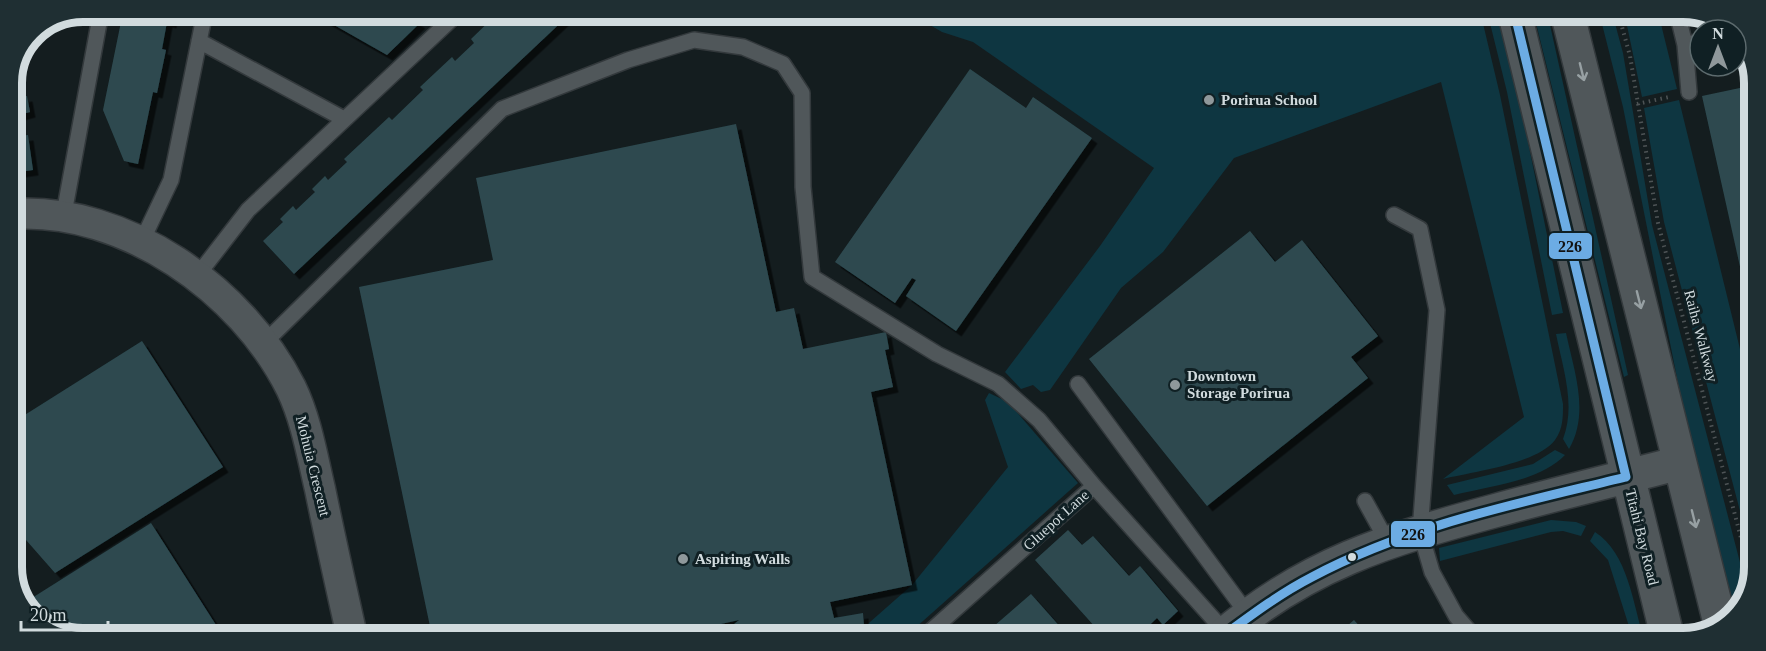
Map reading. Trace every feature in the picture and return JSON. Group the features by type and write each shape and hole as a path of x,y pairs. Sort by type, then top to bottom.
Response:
{"main road":[{"name":"Titahi Bay Road","path":"1517,22 1626,477 1665,628"},
{"path":"1570,22 1718,617"},
{"path":"1232,628 1279,593 1321,569 1387,541 1680,463"}],"street":[{"name":"Mohuia Crescent","path":"22,215 63,219 104,228 141,243 197,276 222,297 264,344 292,389 306,429 350,628"}],"lane":[{"path":"63,219 99,22"},
{"path":"141,243 171,180 203,22"},
{"path":"197,276 248,210 448,22"},
{"path":"1679,22 1685,45 1689,92"},
{"path":"264,344 502,109 628,60 694,40 743,47 783,64 802,93 803,187 812,277 937,354 998,384 1039,420 1094,486"},
{"path":"199,41 344,119"},
{"path":"1394,215 1420,229 1437,310 1420,531 1432,572 1456,616 1466,628"},
{"path":"1078,384 1230,628"},
{"name":"Gluepot Lane","path":"934,628 1094,486 1230,628"},
{"path":"1365,501 1387,541"}],"path":[{"name":"Raiha Walkway","path":"1621,22 1630,56 1658,223 1744,550"},
{"path":"1637,104 1689,92"}],"shaded area":[{"path":"925,22 1483,22 1500,95 1563,404 1563,418 1558,436 1546,448 1519,461 1443,479 1524,417 1441,82 1234,158 1163,252 1121,288 1050,390 1041,392 1033,385 1021,389 1005,372 1100,246 1154,168 973,42 942,32"},
{"path":"1490,22 1501,22 1519,98 1563,313 1552,315 1507,92"},
{"path":"1536,22 1549,22 1628,375 1624,377"},
{"path":"1602,22 1615,22 1623,53 1652,225 1743,575 1732,604 1686,423 1623,107"},
{"path":"1626,22 1660,22 1677,89 1642,97"},
{"path":"1679,100 1744,364 1744,526 1664,222 1644,108"},
{"path":"1566,333 1576,377 1579,406 1579,421 1569,449 1563,439 1568,413 1567,387 1556,334"},
{"path":"989,393 1008,402 1078,483 915,628 863,628 912,585 1008,467 985,400"},
{"path":"1555,450 1565,455 1542,471 1513,482 1454,495 1447,485 1533,464"},
{"path":"1551,520 1576,522 1586,526 1581,536 1563,531 1551,532 1440,561 1439,548"},
{"path":"1595,532 1615,553 1628,580 1641,628 1630,628 1608,560 1590,541"}],"building":[{"path":"121,22 167,22 162,49 166,50 157,93 153,92 138,164 124,161 103,110"},
{"path":"329,22 420,23 387,55"},
{"path":"489,22 561,22 294,274 263,241 283,222 280,219 293,206 296,210 315,192 312,189 325,176 328,180 347,162 344,159 389,117 392,120 423,90 420,87 452,57 455,61 474,43 471,39"},
{"path":"970,69 1026,108 1033,97 1092,138 956,331 906,296 916,280 912,278 895,303 835,262"},
{"path":"1743,87 1743,282 1702,96"},
{"path":"27,96 30,112 22,114 22,97"},
{"path":"736,124 776,312 794,308 803,349 886,332 889,349 885,350 893,387 871,392 912,585 830,602 834,618 863,613 864,626 862,628 730,628 739,620 703,628 430,628 359,287 493,260 476,178"},
{"path":"28,135 33,170 22,172 22,136"},
{"path":"1250,231 1275,262 1302,240 1378,336 1351,357 1368,378 1207,506 1089,359"},
{"path":"142,341 223,467 55,573 23,536 23,416"},
{"path":"151,523 218,628 75,628 49,618 40,611 31,598"},
{"path":"1068,530 1082,545 1093,536 1129,576 1140,566 1178,611 1163,625 1157,618 1146,628 1096,628 1035,560"},
{"path":"1031,594 1061,628 992,628"},
{"path":"1354,620 1361,628 1345,628"}],"transit line":[{"name":"226","path":"1517,22 1626,477"},
{"name":"226","path":"1234,628 1300,584 1387,543 1466,517 1626,477"}],"place":[{"name":"Porirua School","path":"1209,100"},
{"name":"Downtown Storage Porirua","path":"1175,385"},
{"name":"Aspiring Walls","path":"683,559"}]}
